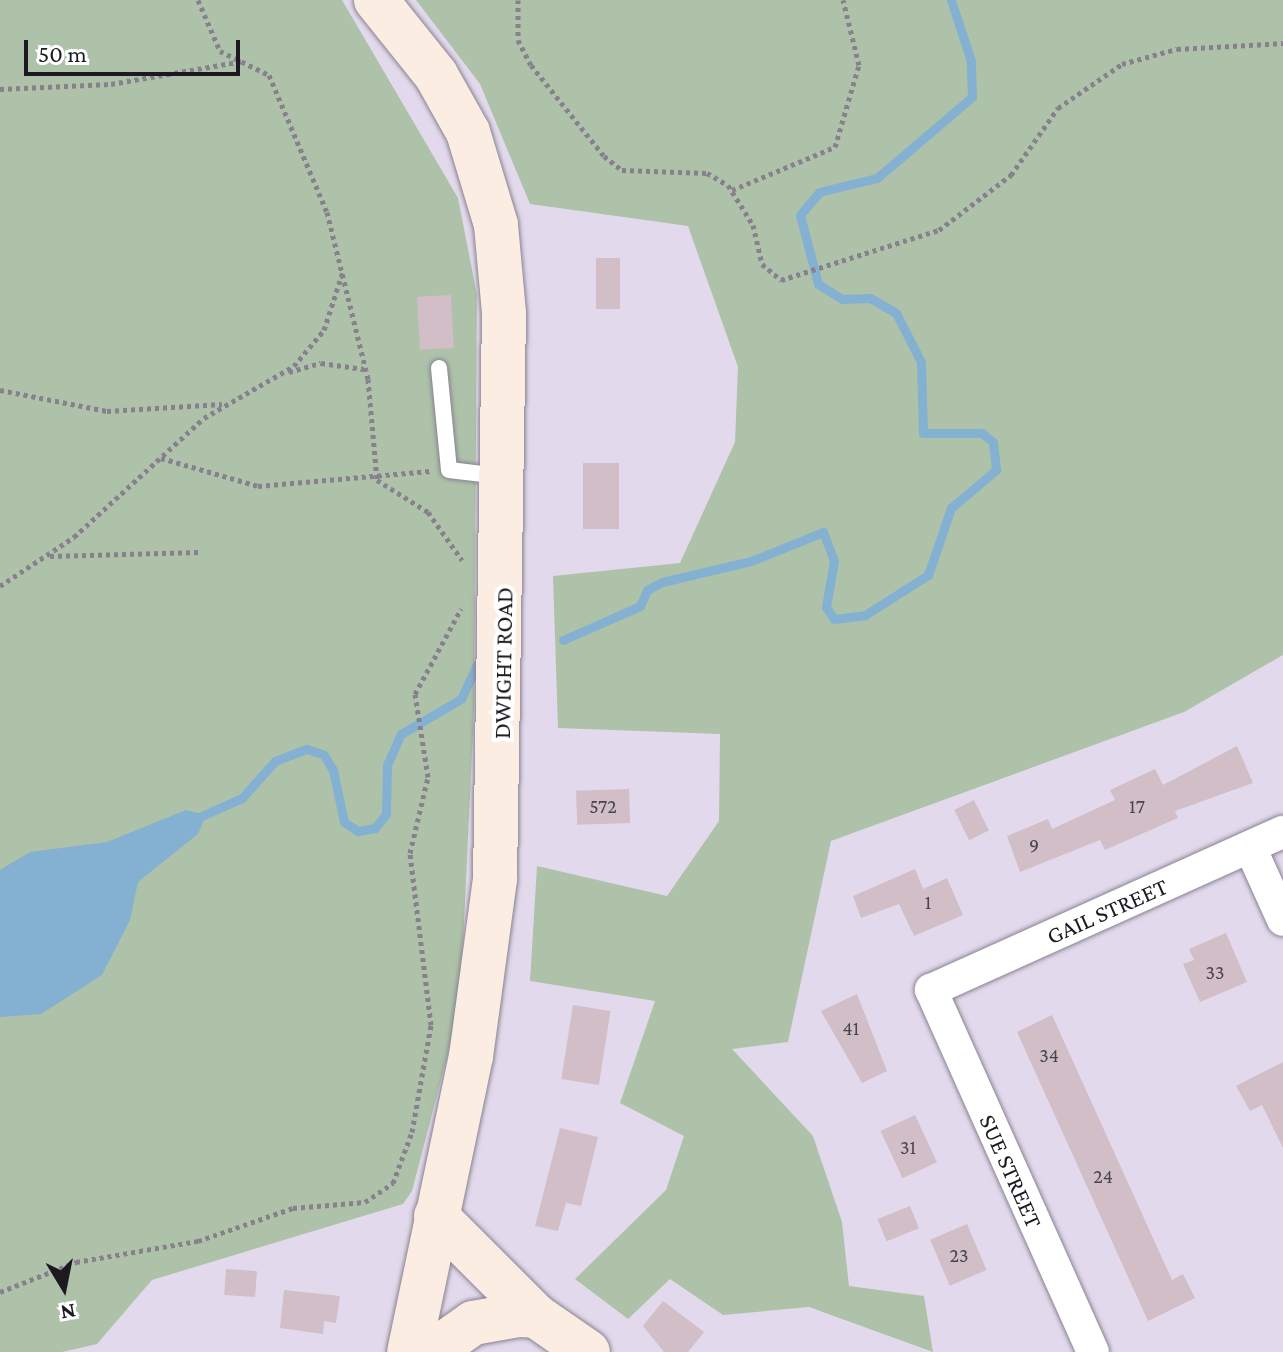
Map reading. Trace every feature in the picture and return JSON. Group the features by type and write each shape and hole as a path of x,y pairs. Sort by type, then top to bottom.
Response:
{"main road":[{"name":"DWIGHT ROAD","path":"376,0 448,93 489,194 504,313 505,476 495,879 473,1045 409,1352"},
{"path":"436,1216 536,1316 588,1352"},
{"path":"432,1352 473,1323 536,1316"}],"street":[{"name":"GAIL STREET","path":"931,990 1283,832"},
{"path":"1250,847 1283,920"},
{"name":"SUE STREET","path":"931,990 1093,1352"}],"lane":[{"path":"439,368 447,459 455,476 505,476"}],"path":[{"path":"198,0 220,51 263,68 273,82 343,270 365,370 377,480"},
{"path":"518,0 518,40 531,65 604,156 622,170 707,173 731,190 770,276 804,277 939,230 1011,175 1058,108 1122,64 1177,49 1283,43"},
{"path":"731,190 820,159 835,147 859,65 843,0"},
{"path":"0,89 111,84 244,61"},
{"path":"285,374 324,330 343,270"},
{"path":"0,586 50,556 227,403 285,374 321,363 365,370"},
{"path":"0,390 97,411 227,403"},
{"path":"161,458 246,486 377,480 428,473 447,459"},
{"path":"377,480 428,512 458,548 466,573"},
{"path":"50,556 106,560 200,552"},
{"path":"0,1292 76,1262 198,1241 293,1208 365,1202 393,1183 412,1132 431,1025 410,853 428,777 426,747 414,707 418,684 440,657 463,600"}],"green space":[{"path":"0,0 342,0 458,198 477,295 474,711 460,1007 412,1191 403,1204 152,1280 97,1344 62,1352 0,1352"},
{"path":"416,0 1283,0 1283,655 1184,712 831,841 788,1042 732,1049 813,1136 842,1222 849,1286 924,1296 933,1352 809,1307 723,1315 670,1279 628,1319 575,1279 666,1190 684,1136 620,1103 655,1001 530,981 537,866 667,896 719,821 720,734 558,728 553,576 680,563 735,442 738,367 688,226 530,204 480,84"}],"water":[{"path":"186,810 206,815 198,834 138,882 130,920 102,975 41,1014 0,1017 0,870 30,852 107,842"}],"building":[{"path":"596,258 620,258 620,309 596,309"},
{"path":"451,295 454,348 420,350 417,297"},
{"path":"583,463 619,463 619,529 583,529"},
{"path":"1237,746 1253,783 1175,811 1178,818 1105,850 1100,840 1020,872 1007,836 1048,819 1052,829 1115,800 1110,790 1155,769 1163,785"},
{"path":"629,789 630,823 577,825 576,791"},
{"path":"974,800 989,831 969,840 954,810"},
{"path":"915,869 923,889 947,878 963,915 914,936 899,904 861,918 853,896"},
{"path":"1226,933 1247,982 1200,1002 1183,964 1194,960 1189,949"},
{"path":"857,994 887,1071 862,1083 821,1011"},
{"path":"573,1005 611,1011 599,1085 561,1079"},
{"path":"1052,1015 1172,1280 1183,1274 1195,1298 1148,1321 1017,1032"},
{"path":"1283,1062 1283,1148 1262,1105 1250,1111 1236,1086"},
{"path":"915,1115 937,1162 903,1178 881,1131"},
{"path":"560,1128 598,1137 581,1206 566,1203 558,1231 535,1226"},
{"path":"910,1206 919,1228 887,1241 878,1219"},
{"path":"967,1224 987,1270 950,1286 930,1240"},
{"path":"226,1269 257,1271 255,1297 224,1295"},
{"path":"284,1290 340,1296 336,1323 324,1321 323,1334 280,1328"},
{"path":"663,1301 704,1332 688,1352 664,1352 643,1326"}],"waterway":[{"path":"563,640 640,606 647,590 662,582 751,561 823,532 834,561 826,607 834,619 865,615 928,575 951,508 996,470 993,442 982,433 923,433 921,362 896,313 870,298 842,299 818,284 800,215 819,192 877,178 972,97 971,61 951,0"},
{"path":"195,819 242,798 275,761 307,749 324,755 333,770 344,822 358,831 375,828 386,814 387,765 401,734 461,699 477,665"}]}
